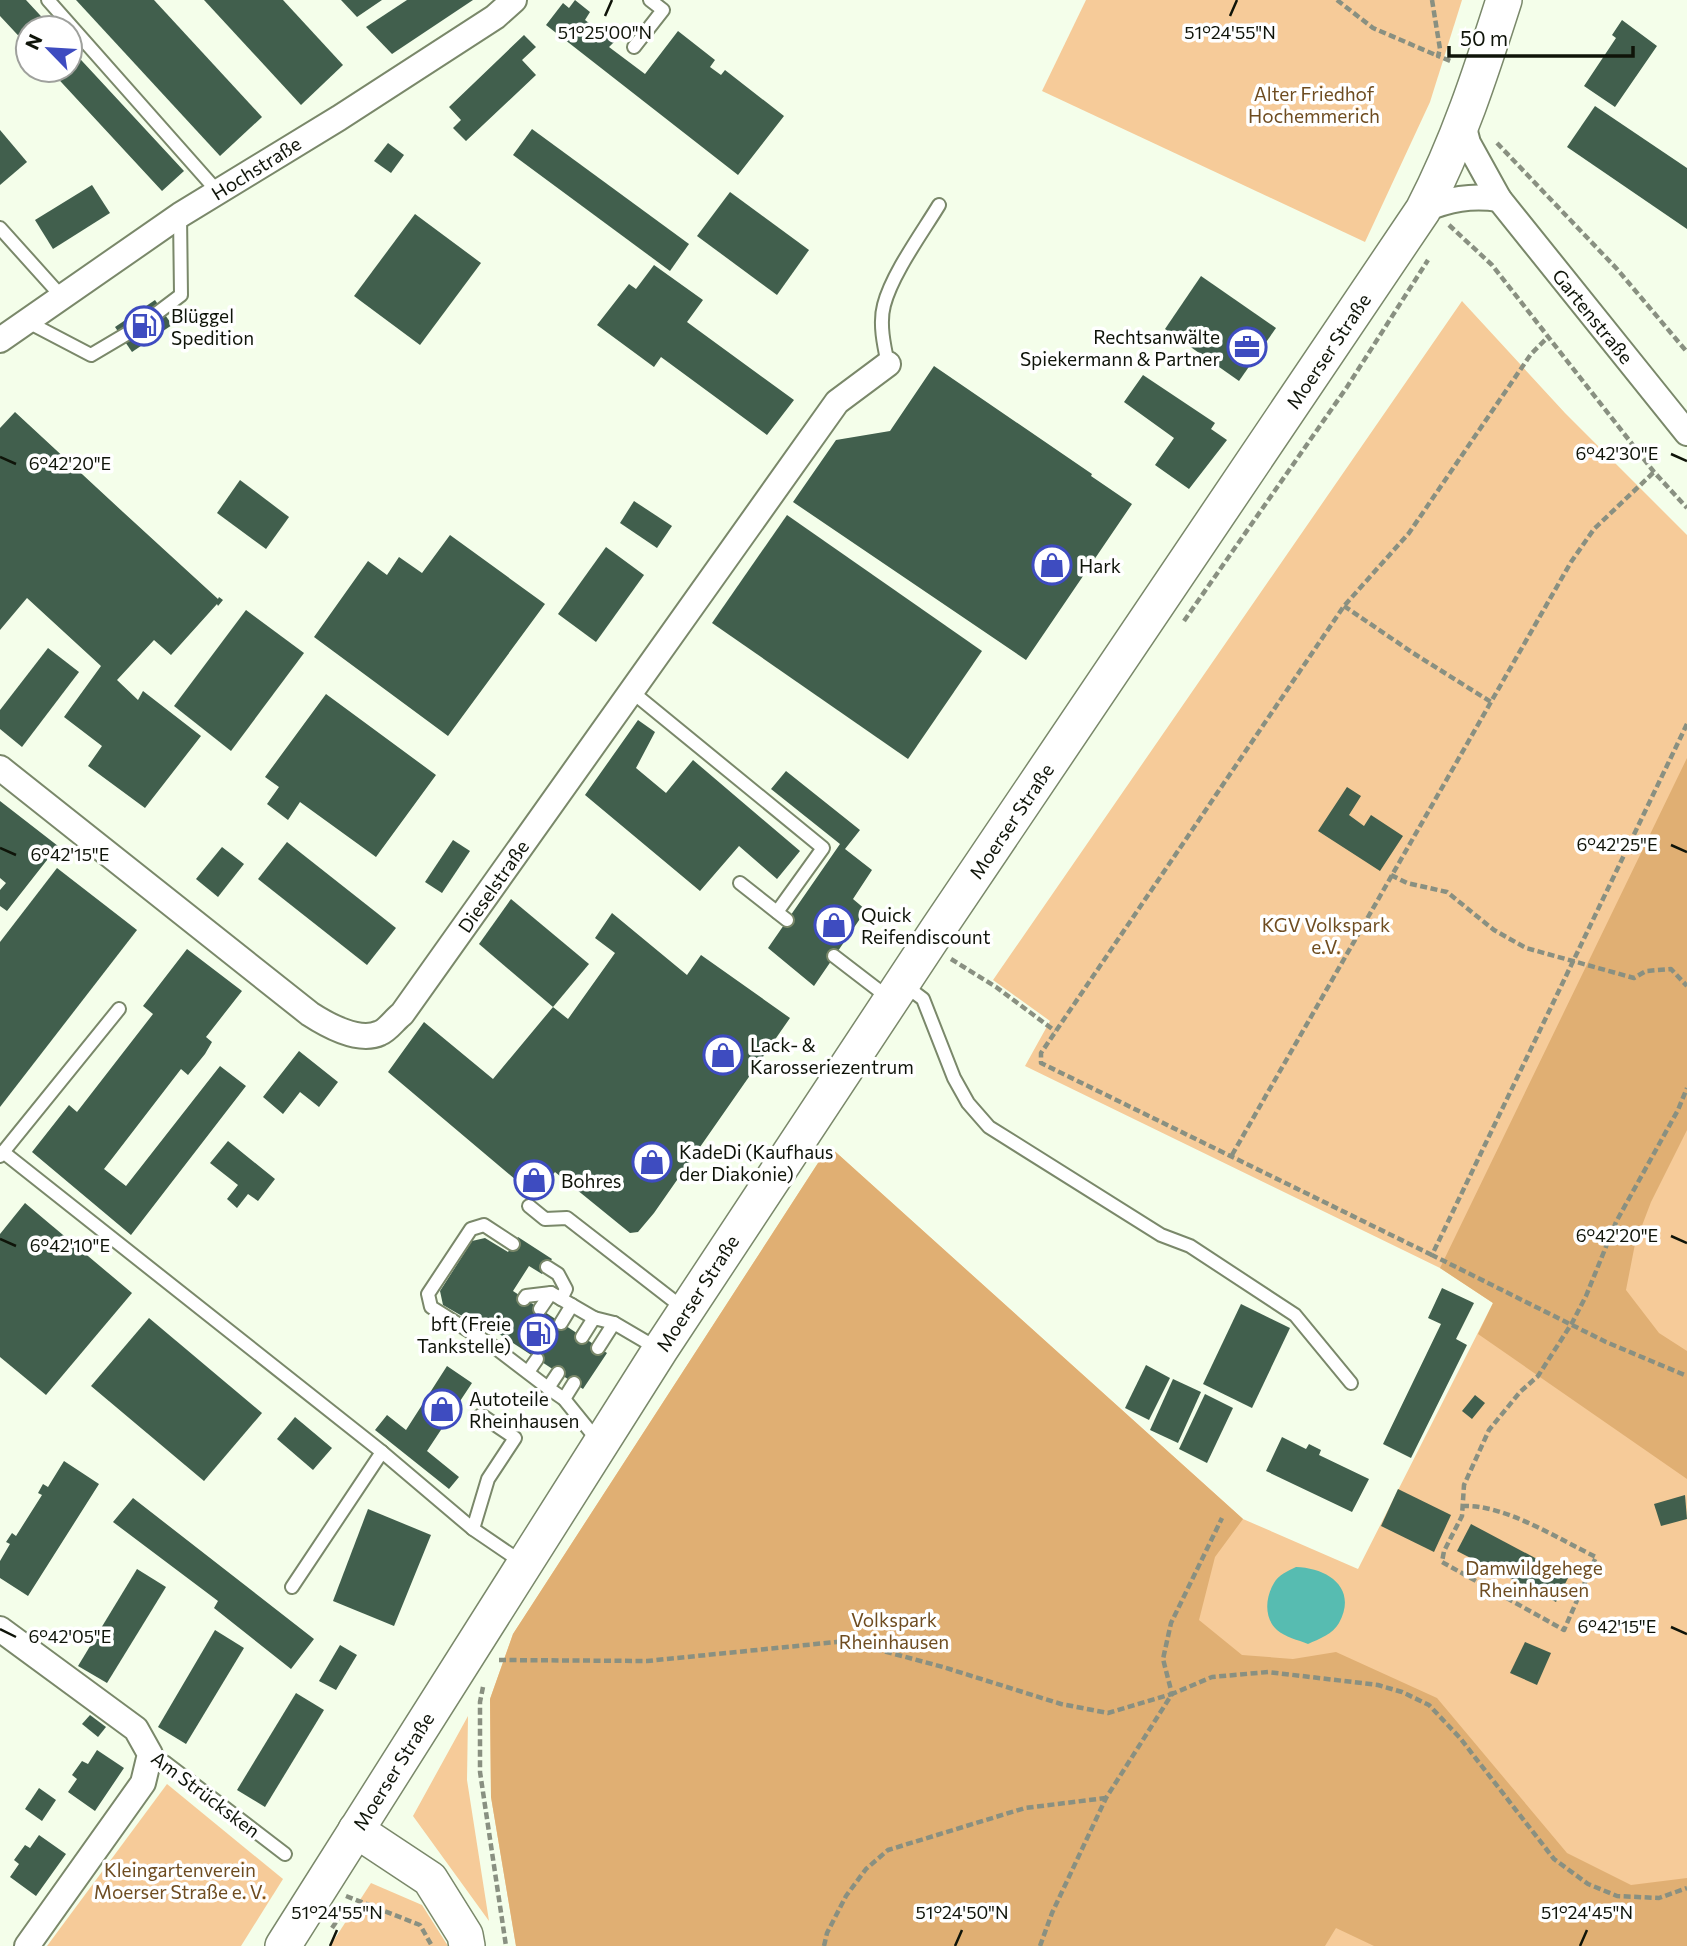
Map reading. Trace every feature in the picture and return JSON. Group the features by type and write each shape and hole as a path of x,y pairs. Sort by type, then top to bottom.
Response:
{"main road":[{"name":"Moerser Straße","path":"283,1946 660,1350 897,992 1435,217 1445,167 1463,124 1504,0"},
{"path":"356,1830 430,1879 465,1936 467,1946"}],"street":[{"name":"Hochstraße","path":"0,340 180,215 339,118 503,3"},
{"name":"Gartenstraße","path":"1463,124 1477,162 1499,199 1687,433"},
{"path":"1435,217 1461,198 1476,196 1499,199"},
{"name":"Dieselstraße","path":"0,768 310,1014 332,1027 354,1035 380,1034 402,1014 837,402 888,365"},
{"name":"Am Strücksken","path":"0,1629 136,1729 150,1754"},
{"path":"27,1946 143,1783 150,1754"}],"lane":[{"path":"48,0 218,191"},
{"path":"634,47 663,10 650,0"},
{"path":"888,365 883,340 884,306 900,270 939,205"},
{"path":"26,321 91,355 140,327 181,295 180,215"},
{"path":"0,228 62,297"},
{"path":"631,691 823,848 782,916 740,883"},
{"path":"834,956 897,992 923,999 954,1078 968,1102 989,1126 1161,1235 1190,1246 1295,1315 1351,1383"},
{"path":"118,1009 1,1154 382,1452 474,1529 525,1564"},
{"path":"529,1206 545,1219 567,1218 686,1310"},
{"path":"513,1244 484,1225 471,1229 428,1294 431,1307 471,1332 497,1340 509,1357 564,1399 600,1444"},
{"path":"547,1266 558,1274 566,1289 561,1299 561,1323"},
{"path":"524,1299 526,1296 561,1299 594,1318 614,1323 660,1350"},
{"path":"540,1309 561,1299"},
{"path":"582,1337 594,1318"},
{"path":"598,1348 614,1323"},
{"path":"509,1357 517,1345"},
{"path":"528,1372 537,1359"},
{"path":"548,1388 558,1373"},
{"path":"564,1399 574,1383"},
{"path":"474,1529 488,1479 516,1438 481,1415"},
{"path":"292,1587 382,1452"},
{"name":"Am Strücksken","path":"150,1754 166,1763 285,1854"}],"path":[{"path":"1337,0 1373,28 1453,62"},
{"path":"1432,0 1440,49 1438,56"},
{"path":"1449,75 1457,50"},
{"path":"1494,141 1502,146 1617,269 1687,352"},
{"path":"1435,217 1492,265 1654,472 1687,508"},
{"path":"1548,337 1531,354 1409,533 1344,606 1055,1031 1041,1053 1041,1063 1606,1342 1687,1376"},
{"path":"1232,1155 1571,562 1594,529 1654,472"},
{"path":"1344,606 1491,702"},
{"path":"1432,1255 1687,724"},
{"path":"1391,875 1407,883 1447,892 1494,930 1526,948 1634,978 1646,971 1671,969 1687,986"},
{"path":"950,958 1055,1031"},
{"path":"1462,1506 1474,1506 1508,1515 1596,1557 1564,1630 1442,1562 1444,1551 1461,1516 1464,1485 1489,1430 1520,1392 1538,1376 1572,1323 1586,1297 1616,1222 1678,1110 1687,1088"},
{"path":"1040,1946 1052,1913 1106,1798 1172,1694 1163,1659 1171,1623 1222,1518"},
{"path":"489,1658 647,1661 846,1641 943,1667 1061,1704 1108,1713 1172,1694 1212,1677 1268,1672 1378,1685 1402,1692 1429,1705 1460,1738 1554,1859 1588,1884 1617,1896 1659,1898 1687,1888"},
{"path":"484,1680 480,1702 480,1772 506,1946"},
{"path":"824,1946 827,1933 846,1896 866,1869 888,1850 1025,1808 1106,1798"},
{"path":"351,1899 420,1925 432,1946"}],"green space":[{"name":"Alter Friedhof Hochemmerich","path":"1086,0 1462,0 1430,102 1365,242 1042,91"},
{"name":"Volkspark Rheinhausen","path":"1462,301 1565,413 1687,535 1687,1946 516,1946 491,1797 490,1699 513,1634 829,1146 1243,1519 1358,1569 1493,1303 1440,1268 1025,1066 1050,1021 993,980"},
{"path":"1687,758 1687,1130 1651,1202 1635,1244 1626,1290 1659,1333 1687,1351 1687,1479 1478,1334 1493,1303 1440,1268"},
{"name":"Volkspark Rheinhausen","path":"829,1146 1243,1519 1215,1557 1199,1620 1242,1655 1293,1659 1336,1652 1437,1698 1567,1853 1631,1885 1687,1878 1687,1946 1374,1946 1336,1928 1325,1946 516,1946 491,1797 490,1699 513,1634"},
{"path":"468,1716 467,1780 489,1921 413,1816"},
{"name":"Kleingartenverein Moerser Straße e. V.","path":"167,1784 283,1879 241,1946 47,1946"},
{"path":"371,1883 422,1905 448,1946 330,1946"}],"water":[{"path":"1296,1567 1319,1571 1329,1576 1337,1582 1345,1600 1344,1611 1336,1627 1308,1644 1280,1632 1268,1614 1269,1595 1274,1583 1281,1575"}],"building":[{"path":"0,0 26,0 39,14 14,14 14,31 0,16"},
{"path":"76,0 154,0 262,117 220,156"},
{"path":"204,0 283,0 343,65 301,105"},
{"path":"341,0 382,0 357,17"},
{"path":"407,0 473,0 392,54 366,27"},
{"path":"575,0 590,12 585,20 614,42 609,47 645,74 678,31 715,60 710,67 721,75 725,70 784,116 738,175 546,25 563,3 569,8"},
{"path":"1622,20 1657,46 1615,107 1584,86 1616,38 1612,35"},
{"path":"524,35 536,47 522,60 536,75 466,141 453,128 461,120 449,107"},
{"path":"84,63 184,171 162,191 63,84 84,84"},
{"path":"1595,106 1687,168 1687,229 1567,147"},
{"path":"532,129 689,244 670,271 513,155"},
{"path":"0,130 27,162 0,185"},
{"path":"388,143 404,155 391,173 374,161"},
{"path":"92,185 110,213 53,249 35,220"},
{"path":"730,192 809,250 777,295 697,236"},
{"path":"415,214 481,263 420,345 354,296"},
{"path":"654,265 703,300 687,322 794,400 767,435 661,357 654,367 597,325 629,284 636,289"},
{"path":"1201,276 1276,328 1239,381 1165,329"},
{"name":"Blüggel Spedition","path":"155,300 172,325 132,352 115,327"},
{"path":"934,366 1132,504 1026,660 793,502 836,440 890,431"},
{"path":"1143,375 1215,423 1211,429 1227,440 1189,489 1155,465 1174,438 1124,402"},
{"path":"15,412 218,599 219,597 223,600 171,655 154,640 117,680 138,700 143,691 201,736 145,808 88,766 102,746 64,717 101,666 27,598 0,630 0,428"},
{"path":"240,480 289,517 266,549 217,513"},
{"path":"634,501 672,526 657,548 620,523"},
{"path":"787,515 982,651 908,759 712,623"},
{"path":"450,535 545,604 448,736 314,637 368,561 387,575 399,557 422,573"},
{"path":"606,547 644,575 596,642 558,614"},
{"path":"246,610 304,653 231,751 174,706"},
{"path":"48,648 79,672 22,747 0,729 0,710"},
{"path":"326,694 436,775 376,857 300,802 288,820 267,804 279,787 265,777"},
{"path":"638,720 655,732 636,768 666,793 693,760 800,851 777,879 739,846 700,891 585,795"},
{"path":"786,771 860,830 845,849 872,870 853,899 866,910 814,986 768,948 840,844 771,789"},
{"path":"1347,787 1361,796 1349,815 1364,826 1371,815 1403,836 1380,871 1318,831"},
{"path":"0,801 58,846 7,911 0,906 0,890 6,883 0,878"},
{"path":"453,840 470,851 442,893 425,882"},
{"path":"287,842 396,928 367,965 258,879"},
{"path":"222,847 244,864 218,897 196,879"},
{"path":"57,868 137,930 0,1107 0,942"},
{"path":"511,899 589,964 553,1007 479,944"},
{"path":"612,913 687,975 701,955 790,1018 654,1213 638,1232 630,1233 555,1172 535,1196 388,1072 424,1022 493,1079 553,1007 568,1019 615,953 595,938"},
{"path":"187,949 242,991 206,1037 212,1042 205,1054 188,1075 181,1069 104,1169 126,1186 220,1066 246,1086 131,1235 32,1152 69,1105 77,1112 153,1014 143,1006"},
{"path":"299,1051 338,1082 319,1107 300,1092 283,1114 263,1097"},
{"path":"228,1141 275,1179 258,1201 248,1194 237,1208 227,1199 238,1185 210,1163"},
{"path":"25,1203 132,1293 46,1395 0,1357 0,1234"},
{"path":"518,1237 552,1259 542,1274 529,1266 513,1291 607,1353 583,1389 484,1324 469,1320 443,1305 440,1291 472,1241 485,1238 508,1252"},
{"path":"1442,1288 1474,1303 1456,1339 1467,1345 1411,1458 1383,1444 1441,1324 1428,1318"},
{"path":"1241,1304 1290,1328 1252,1408 1203,1384"},
{"path":"149,1318 262,1413 204,1481 91,1386"},
{"path":"1146,1365 1170,1378 1149,1420 1125,1408"},
{"path":"447,1366 472,1383 427,1451 459,1477 449,1489 375,1430 387,1415 406,1430"},
{"path":"1173,1379 1201,1392 1178,1443 1150,1430"},
{"path":"1205,1394 1233,1408 1207,1463 1179,1449"},
{"path":"1475,1395 1485,1403 1472,1419 1462,1411"},
{"path":"295,1417 332,1448 313,1470 277,1439"},
{"path":"1282,1437 1306,1449 1309,1444 1321,1450 1319,1455 1369,1479 1352,1512 1266,1471"},
{"path":"64,1461 99,1484 28,1596 0,1578 0,1561 10,1544 6,1542 12,1533 16,1536 42,1495 38,1493 43,1484 48,1487"},
{"path":"1398,1489 1451,1515 1434,1552 1381,1526"},
{"path":"1685,1495 1687,1519 1661,1526 1654,1504"},
{"path":"133,1498 314,1639 291,1669 214,1608 218,1601 113,1522"},
{"path":"368,1509 431,1535 394,1626 333,1601"},
{"path":"1471,1524 1569,1576 1556,1602 1457,1551"},
{"path":"137,1569 166,1587 107,1683 78,1666"},
{"path":"215,1630 244,1648 186,1744 158,1727"},
{"path":"1525,1642 1551,1653 1537,1685 1510,1673"},
{"path":"340,1645 357,1655 336,1690 319,1681"},
{"path":"296,1693 324,1710 265,1807 237,1790"},
{"path":"90,1715 106,1727 98,1737 82,1724"},
{"path":"97,1750 124,1768 95,1811 68,1792 77,1779 72,1775 82,1761 88,1764"},
{"path":"39,1788 56,1800 42,1821 25,1809"},
{"path":"39,1835 66,1854 36,1896 10,1877 19,1864 14,1860 25,1845 30,1848"}],"place":[{"name":"Blüggel Spedition","path":"144,326"},
{"name":"Rechtsanwälte Spiekermann & Partner","path":"1247,347"},
{"name":"Hark","path":"1052,565"},
{"name":"Quick Reifendiscount","path":"834,925"},
{"name":"Lack- & Karosseriezentrum","path":"723,1055"},
{"name":"KadeDi (Kaufhaus der Diakonie)","path":"652,1162"},
{"name":"Bohres","path":"534,1180"},
{"name":"bft (Freie Tankstelle)","path":"538,1334"},
{"name":"Autoteile Rheinhausen","path":"442,1409"}],"park label":[{"name":"KGV Volkspark e.V.","path":"1326,935"},
{"name":"Damwildgehege Rheinhausen","path":"1534,1578"}]}
